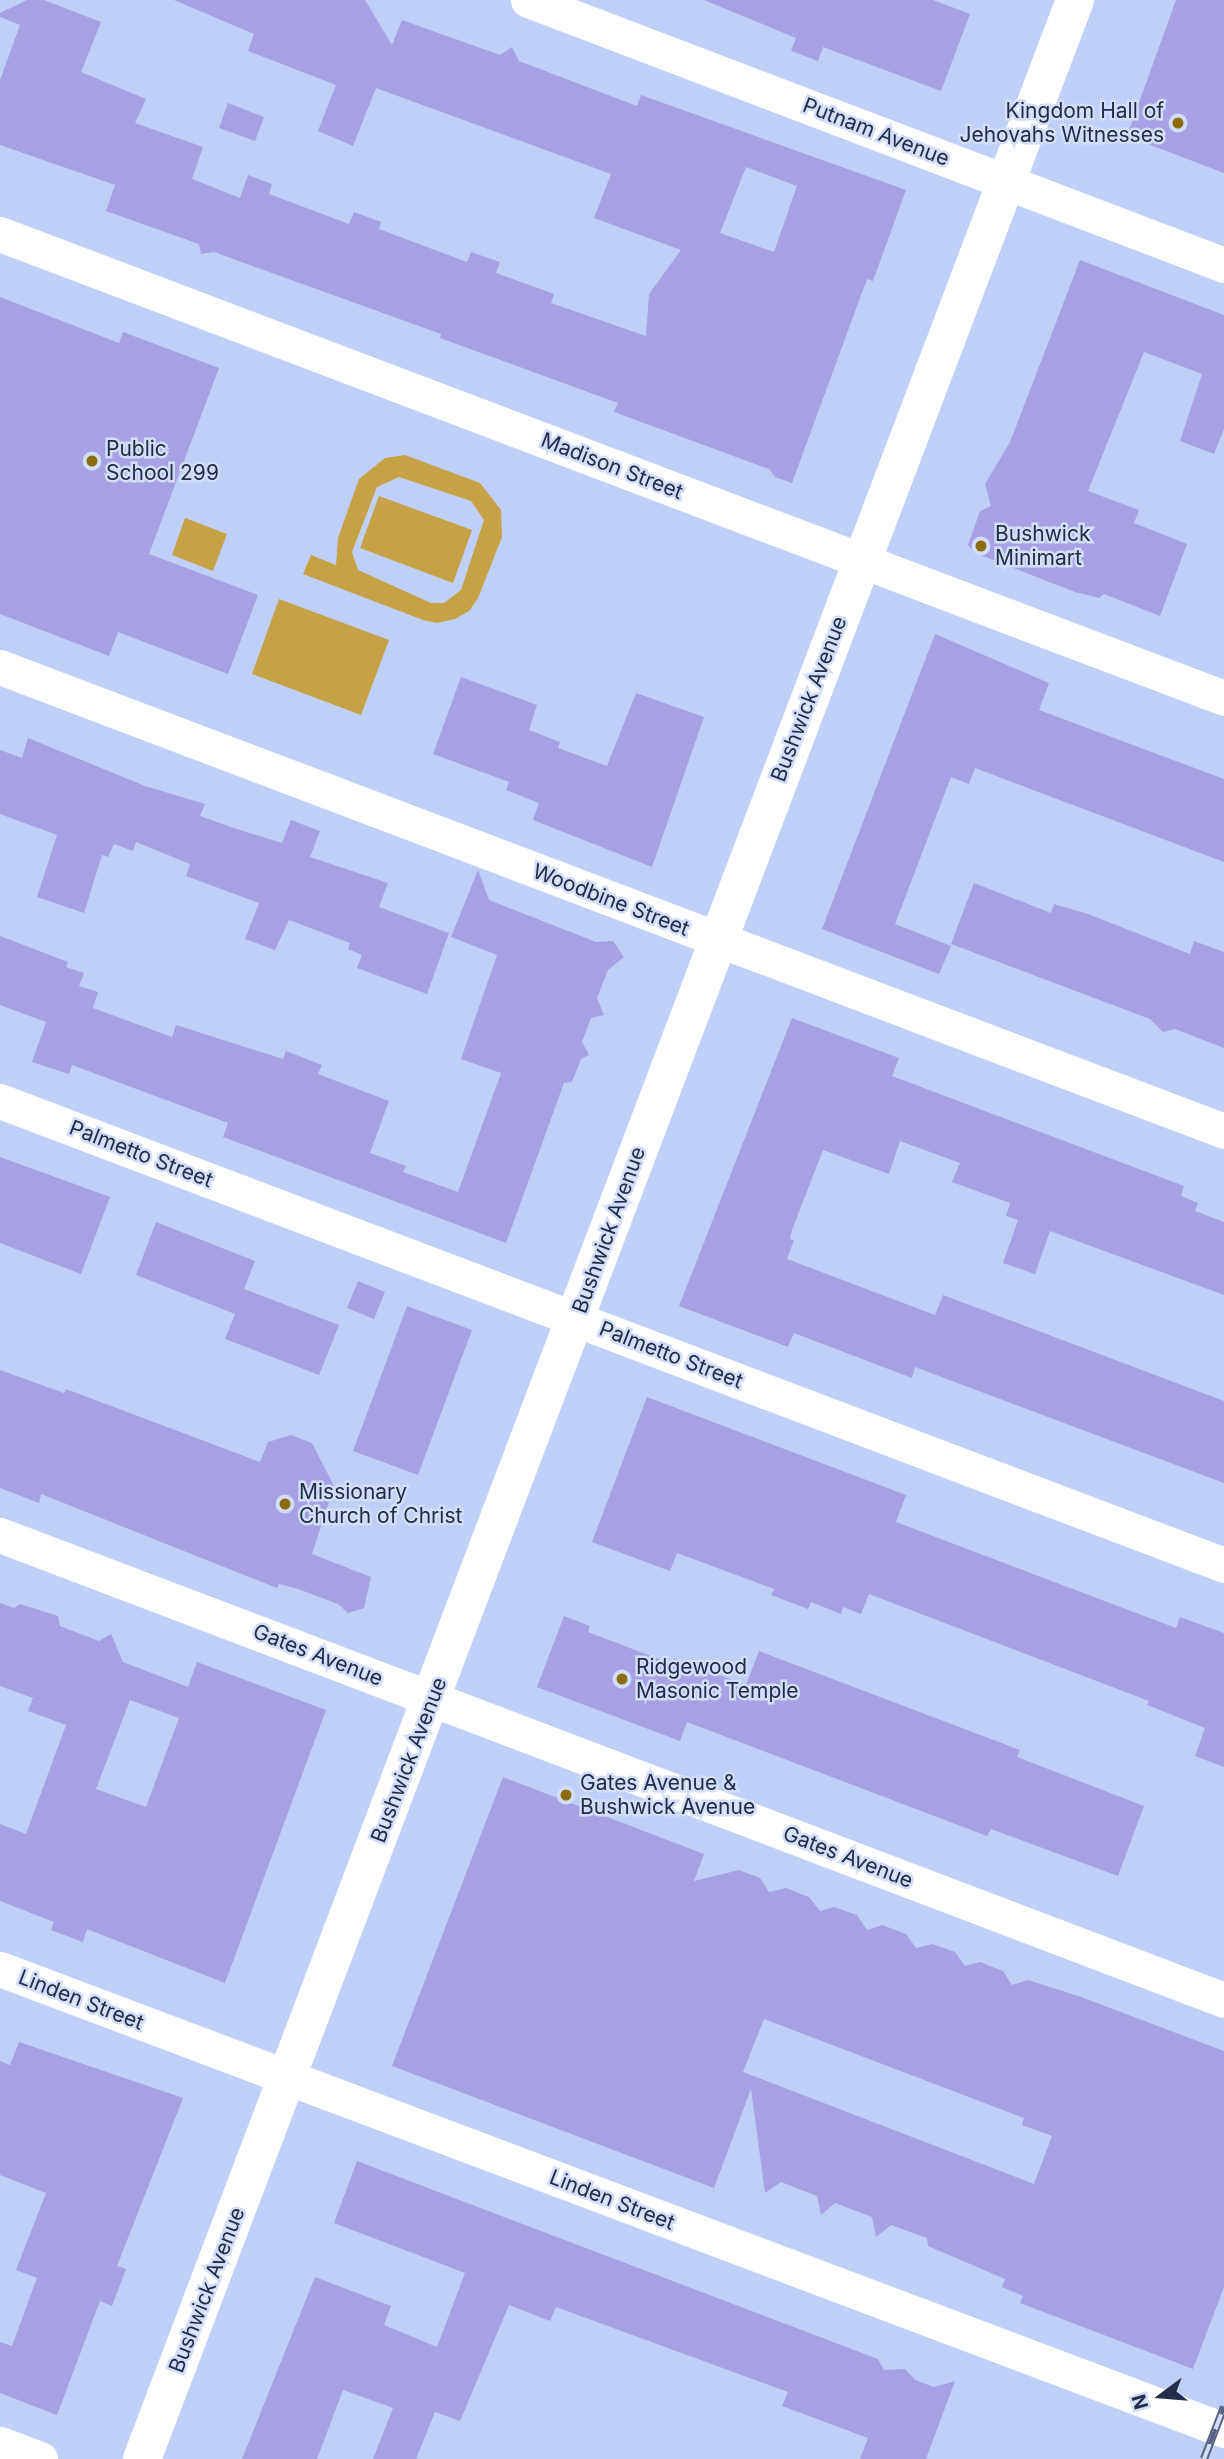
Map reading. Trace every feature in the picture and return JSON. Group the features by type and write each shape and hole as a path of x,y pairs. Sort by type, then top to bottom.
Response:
{"main road":[{"name":"Bushwick Avenue","path":"142,2459 289,2078 716,940 1075,0"}],"street":[{"name":"Putnam Avenue","path":"528,0 1224,265"},
{"name":"Madison Street","path":"0,234 1224,698"},
{"name":"Woodbine Street","path":"0,667 1224,1131"},
{"name":"Palmetto Street","path":"0,1101 1224,1565"},
{"name":"Gates Avenue","path":"0,1535 1224,2000"},
{"name":"Linden Street","path":"0,1969 1224,2430"},
{"path":"0,2444 40,2459"}],"shaded area":[{"path":"405,455 480,483 501,510 502,537 478,598 469,611 455,619 437,623 423,620 303,574 311,555 336,565 338,538 359,479 385,458","holes":["399,477 471,501 484,520 461,590 444,603 431,603 358,570 352,552 377,487"]},
{"path":"379,496 472,530 453,583 360,548"},
{"path":"185,518 227,534 213,571 172,555"},
{"path":"279,599 389,640 361,715 252,674"}],"building":[{"path":"27,0 44,0 101,22 81,72 146,99 135,123 203,147 192,179 240,198 248,175 272,184 269,194 349,224 354,212 381,222 379,229 467,262 471,252 500,262 496,273 554,294 551,303 646,336 649,294 681,250 594,218 611,174 376,88 353,146 318,131 336,85 248,51 254,34 174,0 365,0 392,45 402,20 500,55 512,47 519,61 637,106 641,95 906,190 873,281 867,279 792,483 775,477 769,469 614,412 618,403 440,338 441,334 214,252 201,254 199,244 106,211 115,185 0,145 0,80 20,25 0,17 0,13","holes":["746,167 797,186 774,252 720,233"]},
{"path":"704,0 933,0 970,14 941,91 823,47 818,61 791,51 796,38"},
{"path":"1176,0 1224,0 1224,173 1127,136"},
{"path":"228,103 264,117 255,141 219,128"},
{"path":"1080,260 1224,315 1224,429 1214,454 1180,441 1202,374 1144,352 1088,491 1139,510 1134,523 1187,544 1160,616 1104,594 1099,598 1075,592 975,553 968,545 980,511 991,506 985,484 1010,442"},
{"name":"Public School 299","path":"0,297 119,343 123,332 219,368 149,554 258,595 228,674 118,632 109,656 0,614"},
{"path":"935,634 1049,683 1039,710 1224,779 1224,862 975,768 969,784 951,777 895,924 951,946 939,974 822,929"},
{"path":"461,677 537,705 529,730 560,742 558,748 607,766 636,693 704,717 652,867 533,820 539,803 506,790 509,782 433,754"},
{"path":"28,738 145,786 205,804 200,816 237,829 282,843 291,820 320,831 310,857 388,883 379,907 449,933 427,994 357,968 362,955 348,949 350,943 289,920 275,950 245,939 259,903 186,876 190,864 136,842 133,851 114,844 108,857 102,855 84,913 37,897 57,835 0,814 0,750 22,758"},
{"path":"478,870 489,900 596,942 613,941 624,957 608,970 597,998 604,1015 591,1018 582,1042 589,1055 581,1059 572,1082 564,1083 506,1243 223,1137 228,1123 72,1065 69,1074 32,1062 46,1022 0,1005 0,936 68,962 66,967 84,973 79,986 98,992 93,1008 172,1037 176,1025 283,1059 286,1051 322,1065 318,1074 389,1101 370,1153 406,1166 403,1172 458,1192 501,1073 461,1059 497,955 451,937"},
{"path":"974,883 1051,913 1054,904 1088,914 1190,954 1194,941 1224,952 1224,1048 1175,1029 1163,1032 1150,1019 951,944"},
{"path":"792,1018 899,1058 892,1076 1184,1186 1181,1196 1198,1203 1195,1211 1224,1222 1224,1295 1050,1231 1035,1274 1003,1263 1018,1220 1006,1216 1010,1203 952,1182 960,1163 900,1141 889,1174 823,1150 792,1230 790,1239 794,1240 787,1259 935,1315 943,1295 1224,1401 1224,1483 915,1367 912,1378 794,1333 788,1347 679,1306"},
{"path":"0,1157 110,1197 81,1274 0,1243"},
{"path":"156,1222 255,1261 244,1289 339,1325 319,1375 225,1339 235,1314 136,1275"},
{"path":"358,1281 385,1292 374,1319 347,1308"},
{"path":"407,1306 472,1330 418,1475 353,1451"},
{"path":"0,1370 64,1393 66,1389 260,1462 268,1442 291,1435 312,1443 334,1486 312,1554 371,1577 364,1608 348,1613 338,1604 279,1584 277,1588 41,1494 39,1503 0,1488"},
{"path":"647,1397 906,1495 896,1522 1176,1628 1180,1617 1224,1633 1224,1767 1195,1756 1205,1728 1147,1705 1149,1701 869,1594 861,1614 843,1607 841,1614 811,1602 808,1609 771,1595 774,1589 677,1553 670,1571 592,1542"},
{"path":"0,1603 14,1608 20,1604 58,1616 60,1626 99,1641 111,1634 123,1662 188,1687 197,1662 326,1710 225,1983 87,1929 83,1942 51,1930 54,1922 0,1901 0,1824 26,1834 66,1725 28,1711 33,1698 0,1686","holes":["130,1700 179,1718 146,1807 96,1789"]},
{"path":"564,1616 590,1626 588,1632 672,1664 674,1658 746,1685 759,1651 1020,1750 1017,1757 1144,1806 1118,1876 991,1829 987,1836 687,1722 680,1741 537,1687"},
{"path":"503,1777 704,1854 694,1881 739,1870 760,1878 769,1892 786,1888 809,1897 820,1911 834,1907 857,1915 867,1930 882,1925 906,1934 916,1948 932,1944 955,1952 965,1966 980,1962 1003,1971 1012,1985 1028,1980 1224,2051 1224,2287 1193,2369 1020,2303 1023,2296 1002,2287 1005,2279 928,2246 927,2238 891,2225 876,2237 872,2217 835,2203 821,2215 817,2196 781,2182 765,2193 751,2089 714,2188 392,2066","holes":["764,2019 1024,2118 1022,2125 1052,2136 1034,2184 743,2072"]},
{"path":"19,2042 183,2098 117,2266 126,2269 112,2306 100,2301 57,2415 0,2393 0,2342 12,2346 37,2278 16,2270 46,2193 0,2175 0,2061 10,2065"},
{"path":"357,2161 878,2359 884,2370 905,2369 915,2380 934,2387 955,2381 926,2459 860,2459 868,2438 782,2406 788,2392 556,2307 550,2321 509,2305 460,2421 435,2412 416,2459 373,2459 393,2408 343,2390 317,2459 242,2459 315,2277 391,2306 384,2325 437,2347 465,2273 334,2223"}],"railway":[{"path":"1204,2459 1224,2407"}],"place":[{"name":"Kingdom Hall of Jehovahs Witnesses","path":"1178,123"},
{"name":"Public School 299","path":"92,461"},
{"name":"Bushwick Minimart","path":"981,546"},
{"name":"Missionary Church of Christ","path":"285,1504"},
{"name":"Ridgewood Masonic Temple","path":"622,1679"},
{"name":"Gates Avenue & Bushwick Avenue","path":"566,1795"}]}
